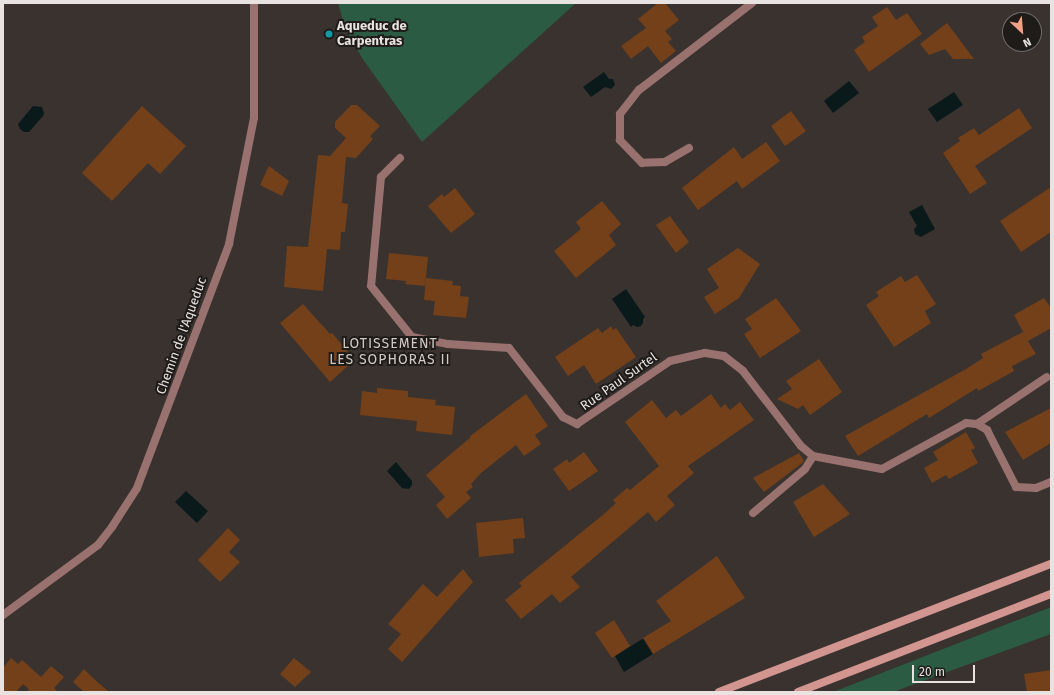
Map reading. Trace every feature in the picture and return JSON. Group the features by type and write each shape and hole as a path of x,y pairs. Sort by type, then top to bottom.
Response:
{"main road":[{"path":"719,692 1051,564"},
{"path":"798,692 1051,594"}],"street":[{"name":"Chemin de l'Aqueduc","path":"3,615 98,545 112,527 137,488 229,244 254,118 254,3"},
{"path":"689,148 665,162 642,163 620,140 620,114 639,90 752,3"},
{"name":"Rue Paul Surtel","path":"400,158 381,177 371,286 412,337 448,344 509,348 563,416 577,424 670,361 705,354 724,356 743,371 801,446 813,456"},
{"path":"977,424 1047,377"},
{"path":"752,512 805,469 813,456 882,469 966,423 977,424 987,430 1016,487 1036,488 1051,482"}],"green space":[{"path":"338,3 576,3 422,142 362,58 345,28"},
{"path":"1051,607 1051,634 893,692 833,692"}],"shaded area":[{"path":"604,72 609,79 613,79 615,85 611,89 605,87 591,97 583,87"},
{"path":"849,81 859,93 833,113 824,101"},
{"path":"954,92 963,105 937,122 928,109"},
{"path":"33,106 42,107 44,113 43,116 29,132 24,132 20,129 18,124"},
{"path":"922,205 935,229 921,237 915,234 914,229 917,226 909,212"},
{"path":"626,289 645,317 641,326 637,327 633,325 631,327 612,299"},
{"path":"396,462 412,481 412,485 409,489 402,488 387,471"},
{"path":"186,491 208,511 197,523 175,502"},
{"path":"644,638 653,654 624,672 615,656"}],"building":[{"path":"658,3 665,3 679,20 665,31 672,39 668,42 676,51 661,63 648,46 631,59 621,46 646,28 638,19"},
{"path":"887,7 896,20 907,13 922,34 869,72 854,50 865,42 862,37 878,26 872,17"},
{"path":"947,23 974,59 953,59 945,49 929,55 920,44"},
{"path":"351,105 357,105 380,126 370,136 373,139 356,158 346,157 342,203 348,204 345,232 341,232 340,250 327,249 323,291 284,287 287,246 308,247 318,155 330,156 346,138 335,128 335,122"},
{"path":"142,106 186,146 160,174 148,163 112,201 82,173"},
{"path":"1019,108 1032,128 975,166 987,183 970,194 943,153 960,141 958,138 974,128 979,135"},
{"path":"791,111 806,131 785,146 771,126"},
{"path":"766,142 780,161 742,189 737,181 698,210 682,188 734,147 742,159"},
{"path":"269,166 289,181 282,196 260,185"},
{"path":"1051,187 1051,232 1021,252 1000,221"},
{"path":"455,188 475,214 451,233 428,206 442,194 444,197"},
{"path":"602,201 621,224 609,235 616,245 576,278 554,251 581,229 576,222"},
{"path":"670,216 689,242 676,253 656,225"},
{"path":"738,248 760,264 739,298 715,314 704,297 719,288 707,269"},
{"path":"389,253 428,257 425,286 405,284 406,281 386,279"},
{"path":"917,275 936,304 925,311 931,323 894,347 866,305 879,296 876,292 901,276 905,282"},
{"path":"426,278 453,281 452,285 461,286 460,296 469,297 466,318 433,315 435,301 424,300"},
{"path":"776,298 801,331 760,358 744,334 752,329 745,319"},
{"path":"1044,298 1051,308 1051,328 1028,341 1036,354 1012,366 1014,371 978,391 977,388 929,418 927,414 858,456 845,436 966,369 983,358 981,354 1023,332 1027,339 1014,315"},
{"path":"303,304 330,334 332,333 353,358 350,361 351,363 330,382 280,323"},
{"path":"611,326 613,330 616,328 636,357 596,384 584,365 568,376 555,357 598,328 602,333"},
{"path":"819,359 842,392 810,415 803,405 798,409 777,399 792,389 786,381"},
{"path":"377,388 408,391 408,397 436,400 435,405 455,407 452,435 416,431 417,421 360,415 362,391 377,393"},
{"path":"526,394 548,426 535,435 541,444 524,456 516,445 481,473 471,484 473,487 466,492 471,498 447,519 436,505 445,497 426,475 471,437 469,437"},
{"path":"711,394 721,408 725,404 730,410 740,402 754,420 688,466 694,473 667,496 675,505 656,522 648,512 571,577 580,587 560,603 552,594 521,619 505,600 522,586 519,583 604,514 616,503 613,500 627,488 630,490 659,466 625,422 652,400 666,418 676,410 681,416"},
{"path":"1051,408 1051,443 1023,460 1005,432"},
{"path":"966,432 975,448 971,450 978,463 949,479 946,475 932,483 924,468 938,460 933,452"},
{"path":"584,452 598,471 569,491 553,469 567,459 569,463"},
{"path":"799,453 804,461 764,492 753,478"},
{"path":"823,484 850,514 814,537 793,502"},
{"path":"523,518 525,538 513,539 514,553 479,557 476,523"},
{"path":"228,528 240,540 229,552 240,562 220,582 198,560"},
{"path":"717,556 745,598 653,654 643,638 671,621 656,601"},
{"path":"463,569 473,582 402,662 388,649 401,634 388,624 423,584 437,597"},
{"path":"614,620 630,646 612,658 595,633"},
{"path":"11,658 18,664 22,660 41,677 51,666 64,677 54,688 58,692 27,692 29,689 23,684 16,692 3,692 3,668"},
{"path":"294,658 311,672 295,687 280,674"},
{"path":"84,669 109,692 84,692 73,682"},
{"path":"1051,670 1051,692 1027,692 1024,674"}],"place":[{"name":"Aqueduc de Carpentras","path":"329,34"}],"district":[{"name":"LOTISSEMENT LES SOPHORAS II","path":"390,352"}]}
